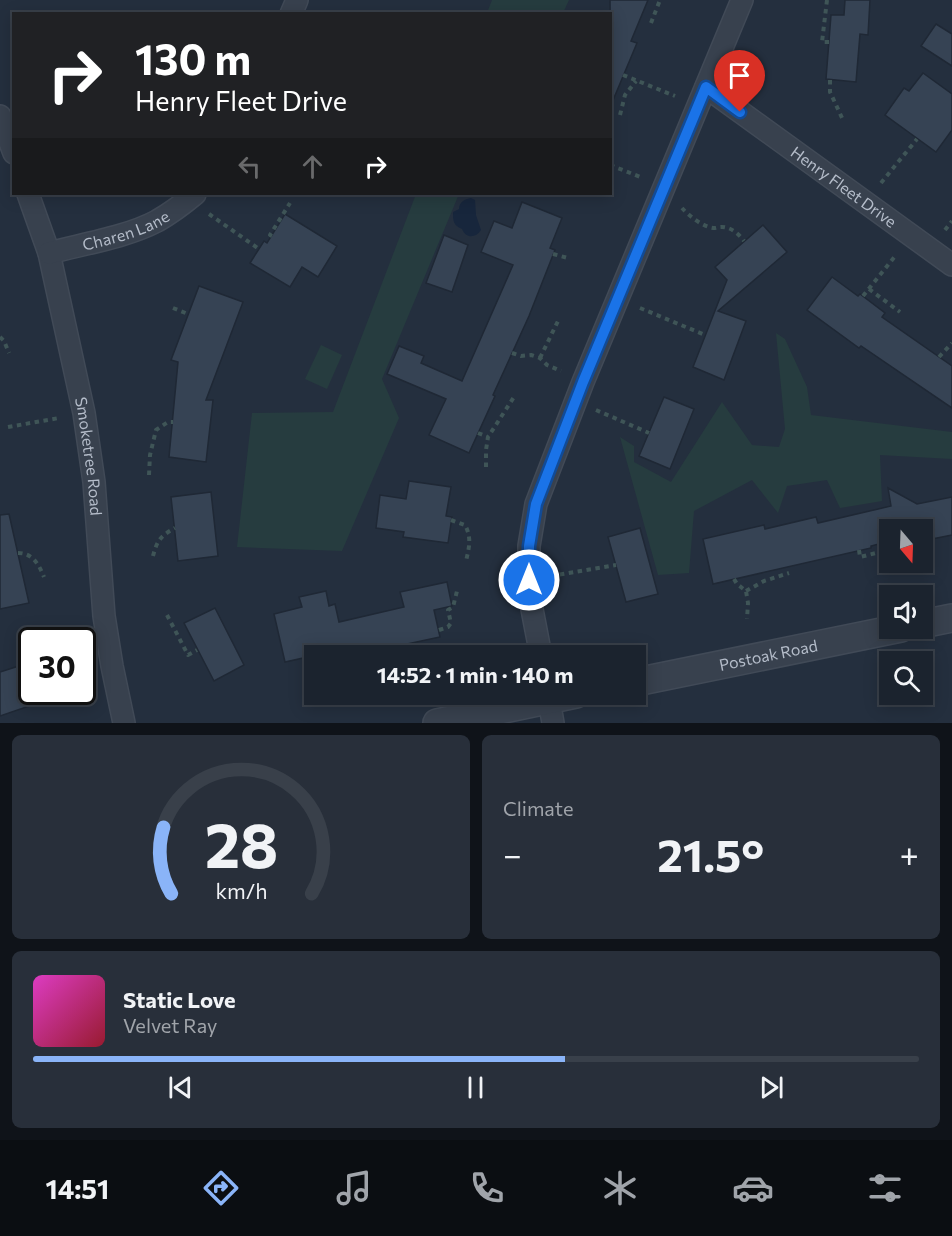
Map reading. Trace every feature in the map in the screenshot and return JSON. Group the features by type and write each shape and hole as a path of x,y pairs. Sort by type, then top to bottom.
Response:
{"street":[{"path":"539,645 529,580 529,546 536,504 742,0"},
{"name":"Henry Fleet Drive","path":"702,96 866,202 952,265"},
{"path":"0,117 12,148"},
{"name":"Smoketree Road","path":"28,195 49,253 84,413 94,482 104,616 124,723"},
{"name":"Charen Lane","path":"49,253 127,233 156,222 193,195"},
{"path":"933,622 952,618"},
{"name":"Postoak Road","path":"646,680 879,632"},
{"path":"437,723 550,706"}],"path":[{"path":"651,23 660,0"},
{"path":"827,0 822,42 829,42"},
{"path":"623,75 636,81 702,96"},
{"path":"830,80 830,92 843,120"},
{"path":"620,114 626,94 636,81"},
{"path":"866,202 917,139"},
{"path":"612,166 664,190 688,214 704,225 729,229 739,234 744,241"},
{"path":"193,195 202,209 259,249"},
{"path":"272,236 270,235 290,203"},
{"path":"863,296 911,236"},
{"path":"553,254 568,258"},
{"path":"869,289 900,312"},
{"path":"618,299 705,335"},
{"path":"173,309 188,314"},
{"path":"540,358 559,319"},
{"path":"0,337 9,353"},
{"path":"939,357 952,343"},
{"path":"512,353 540,358 580,392 649,433"},
{"path":"486,467 488,437 514,397"},
{"path":"8,427 84,413"},
{"path":"149,475 150,456 156,430 172,422"},
{"path":"478,433 488,437"},
{"path":"451,520 465,525 469,532 470,542 466,561"},
{"path":"153,556 156,543 165,533 174,528"},
{"path":"859,550 860,557 879,552"},
{"path":"18,553 26,553 32,558 39,565 44,577"},
{"path":"529,580 616,566"},
{"path":"746,591 764,580 789,573"},
{"path":"734,579 746,591 747,619"},
{"path":"439,630 448,627 451,623 448,610 453,607 457,591"},
{"path":"167,615 188,655 197,650"}],"green space":[{"path":"492,0 569,0 563,12 487,12"},
{"path":"416,195 459,195 382,379 399,418 342,551 237,547 252,413 333,412"},
{"path":"776,333 785,339 807,387 811,415 952,432 952,459 880,455 882,501 840,508 827,480 787,486 778,513 752,480 694,511 689,573 658,575 620,437 634,446 634,462 671,482 722,402 752,445 779,447 785,429"},
{"path":"321,345 342,355 327,389 305,379"}],"water":[{"path":"471,198 475,200 476,215 481,230 471,236 455,224 453,212 459,209 463,201"}],"building":[{"path":"610,0 648,0 631,41 637,43 612,103 612,12 610,12"},
{"path":"845,0 870,0 868,35 860,34 856,82 826,79 831,15 844,15"},
{"path":"936,24 952,34 952,66 921,46"},
{"path":"923,73 952,94 952,130 936,152 885,115 904,88 909,91"},
{"path":"522,202 562,218 550,248 555,250 529,316 469,453 429,435 446,399 387,374 399,346 424,356 421,363 462,381 513,265 481,252 494,221 512,228"},
{"path":"285,214 337,246 318,277 302,267 290,287 250,263 264,241 267,243"},
{"path":"763,225 787,252 718,311 746,321 724,380 693,367 727,280 715,267"},
{"path":"444,235 468,245 452,292 426,283"},
{"path":"832,277 858,296 860,294 885,313 882,317 952,366 952,408 861,346 859,348 807,310"},
{"path":"199,286 243,302 206,400 213,400 206,462 169,457 178,362 171,360"},
{"path":"664,397 694,409 670,469 639,456"},
{"path":"409,481 451,487 446,516 452,517 448,543 403,537 404,532 376,528 380,495 406,499"},
{"path":"888,488 917,504 952,497 952,535 933,539 933,519 879,519 879,544 871,548 713,584 703,539 764,525 765,529 816,517 818,523 891,506"},
{"path":"211,492 218,556 178,561 171,497"},
{"path":"9,514 29,603 0,609 0,515"},
{"path":"640,528 658,594 626,602 608,537"},
{"path":"447,582 452,606 434,610 440,637 402,645 304,645 304,658 285,662 274,614 302,607 299,597 326,591 329,606 335,604 339,622 404,607 400,592"},
{"path":"215,608 244,665 214,681 184,623"},
{"path":"18,666 18,705 32,705 0,716 0,672"}],"route":[{"path":"529,580 529,546 536,504 583,382 706,87 740,112"}]}
